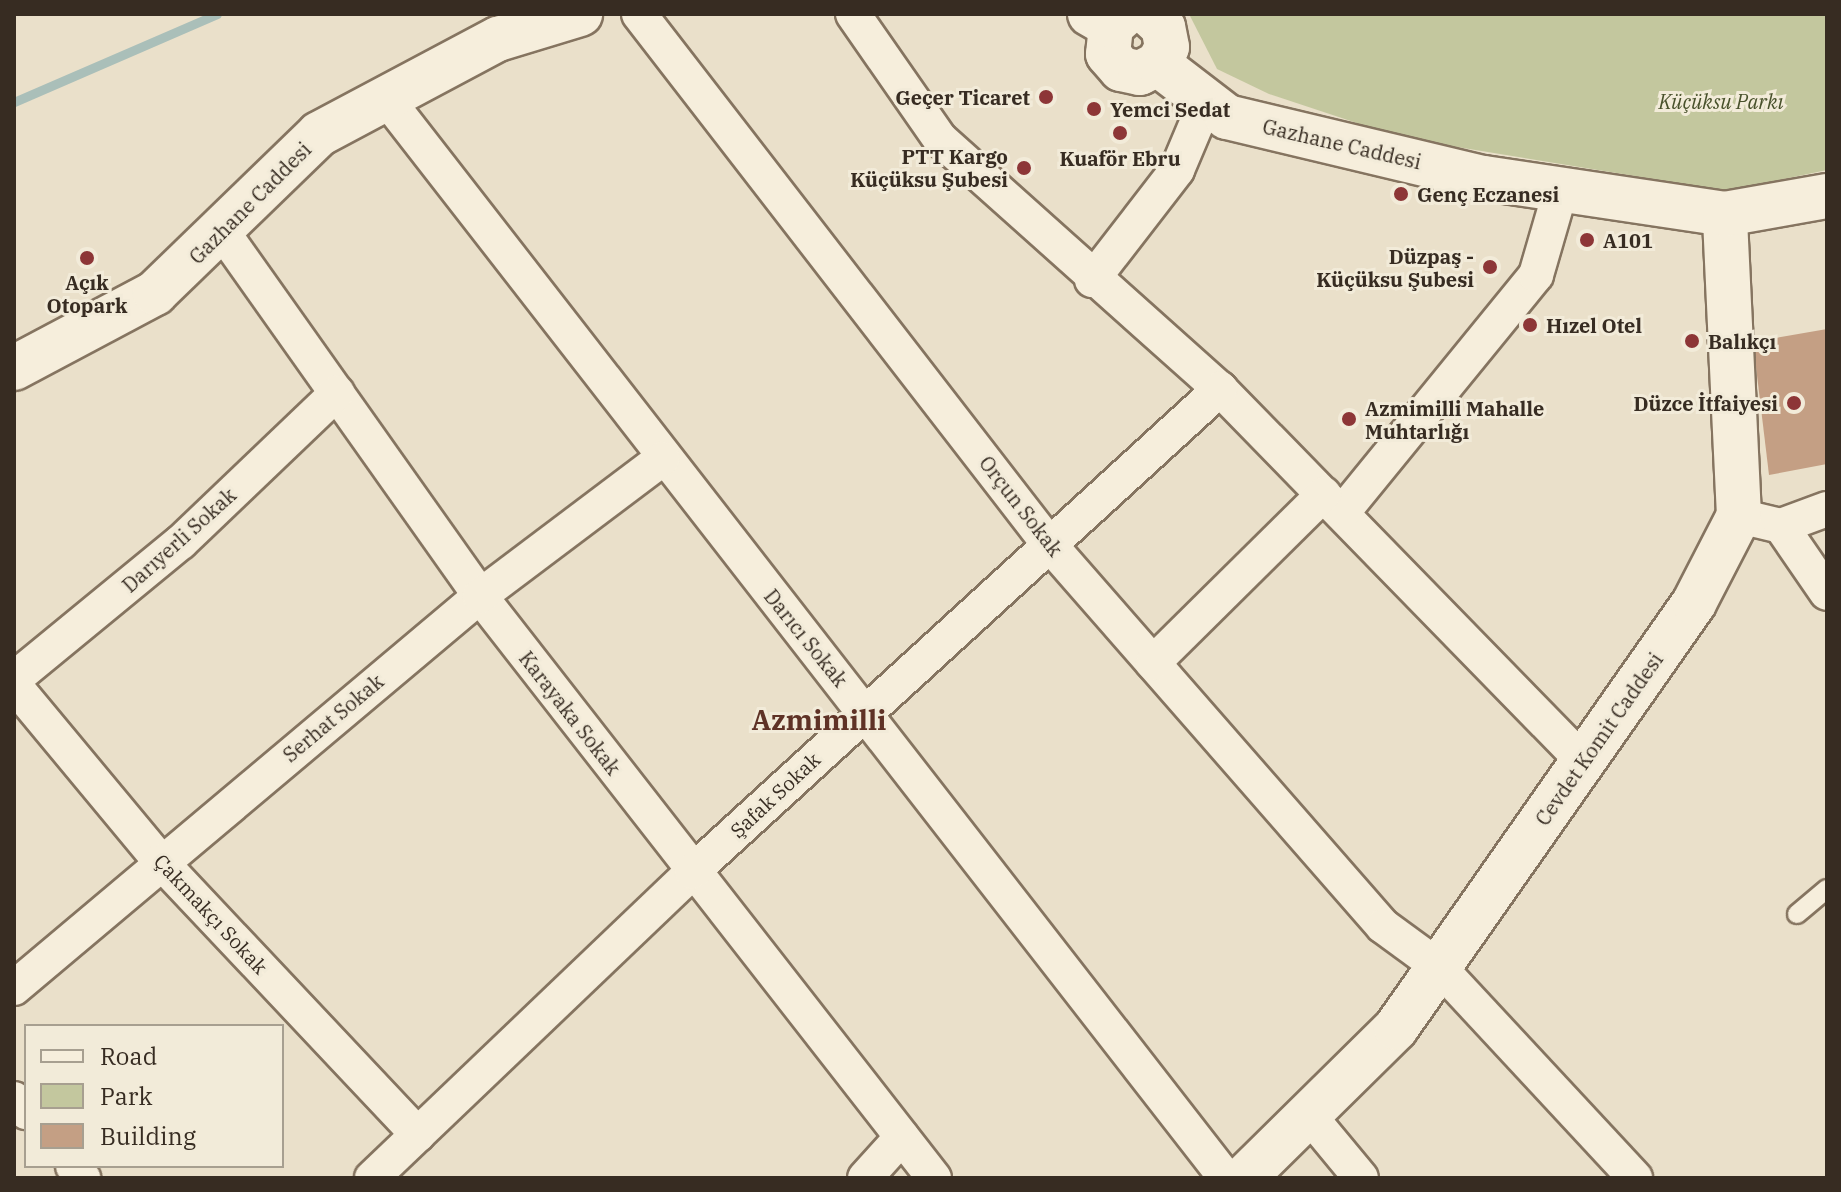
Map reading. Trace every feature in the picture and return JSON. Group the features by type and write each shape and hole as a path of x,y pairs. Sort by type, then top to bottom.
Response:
{"main road":[{"name":"Gazhane Caddesi","path":"14,368 155,293 224,234 319,134 498,39 580,14"},
{"name":"Gazhane Caddesi","path":"1119,17 1108,54 1121,69 1140,73 1158,64 1204,106 1484,178 1725,214 1827,196"},
{"path":"1725,214 1739,516"},
{"name":"Cevdet Komit Caddesi","path":"1244,1178 1396,1028 1694,603 1739,516"}],"street":[{"name":"Orçun Sokak","path":"639,14 1049,544 1383,926 1439,967"},
{"path":"853,14 940,139 1092,280 1220,389 1583,761"},
{"name":"Darıcı Sokak","path":"386,98 662,459 865,711 1226,1178"},
{"path":"1092,280 1177,170 1204,106"},
{"path":"1153,663 1333,504 1536,275 1561,189"},
{"name":"Karayaka Sokak","path":"224,234 480,596 692,872 934,1178"},
{"name":"Şafak Sokak","path":"372,1178 865,711 1220,389"},
{"name":"Darıyerli Sokak","path":"14,682 181,542 337,393"},
{"name":"Serhat Sokak","path":"14,988 160,861 480,596 662,459"},
{"path":"1739,516 1781,526 1827,509"},
{"path":"1781,526 1827,593"},
{"name":"Çakmakçı Sokak","path":"14,682 160,861 418,1135"},
{"path":"1439,967 1635,1178"},
{"path":"1308,1114 1361,1178"},
{"path":"865,1178 902,1137"}],"lane":[{"path":"1797,914 1827,889"}],"green space":[{"name":"Küçüksu Parkı","path":"1189,14 1827,14 1827,170 1727,191 1402,138 1269,94 1217,69"}],"building":[{"name":"Düzce İtfaiyesi","path":"1827,329 1827,464 1769,475 1753,342"}],"waterway":[{"path":"14,102 217,14"}],"place":[{"name":"Geçer Ticaret","path":"1046,97"},
{"name":"Yemci Sedat","path":"1094,109"},
{"name":"Kuaför Ebru","path":"1120,133"},
{"name":"PTT Kargo Küçüksu Şubesi","path":"1024,168"},
{"name":"Genç Eczanesi","path":"1401,194"},
{"name":"A101","path":"1587,240"},
{"name":"Açık Otopark","path":"87,258"},
{"name":"Düzpaş - Küçüksu Şubesi","path":"1490,267"},
{"name":"Hızel Otel","path":"1530,325"},
{"name":"Balıkçı","path":"1692,341"},
{"name":"Düzce İtfaiyesi","path":"1794,403"},
{"name":"Azmimilli Mahalle Muhtarlığı","path":"1349,419"}],"district":[{"name":"Azmimilli","path":"819,720"}]}
